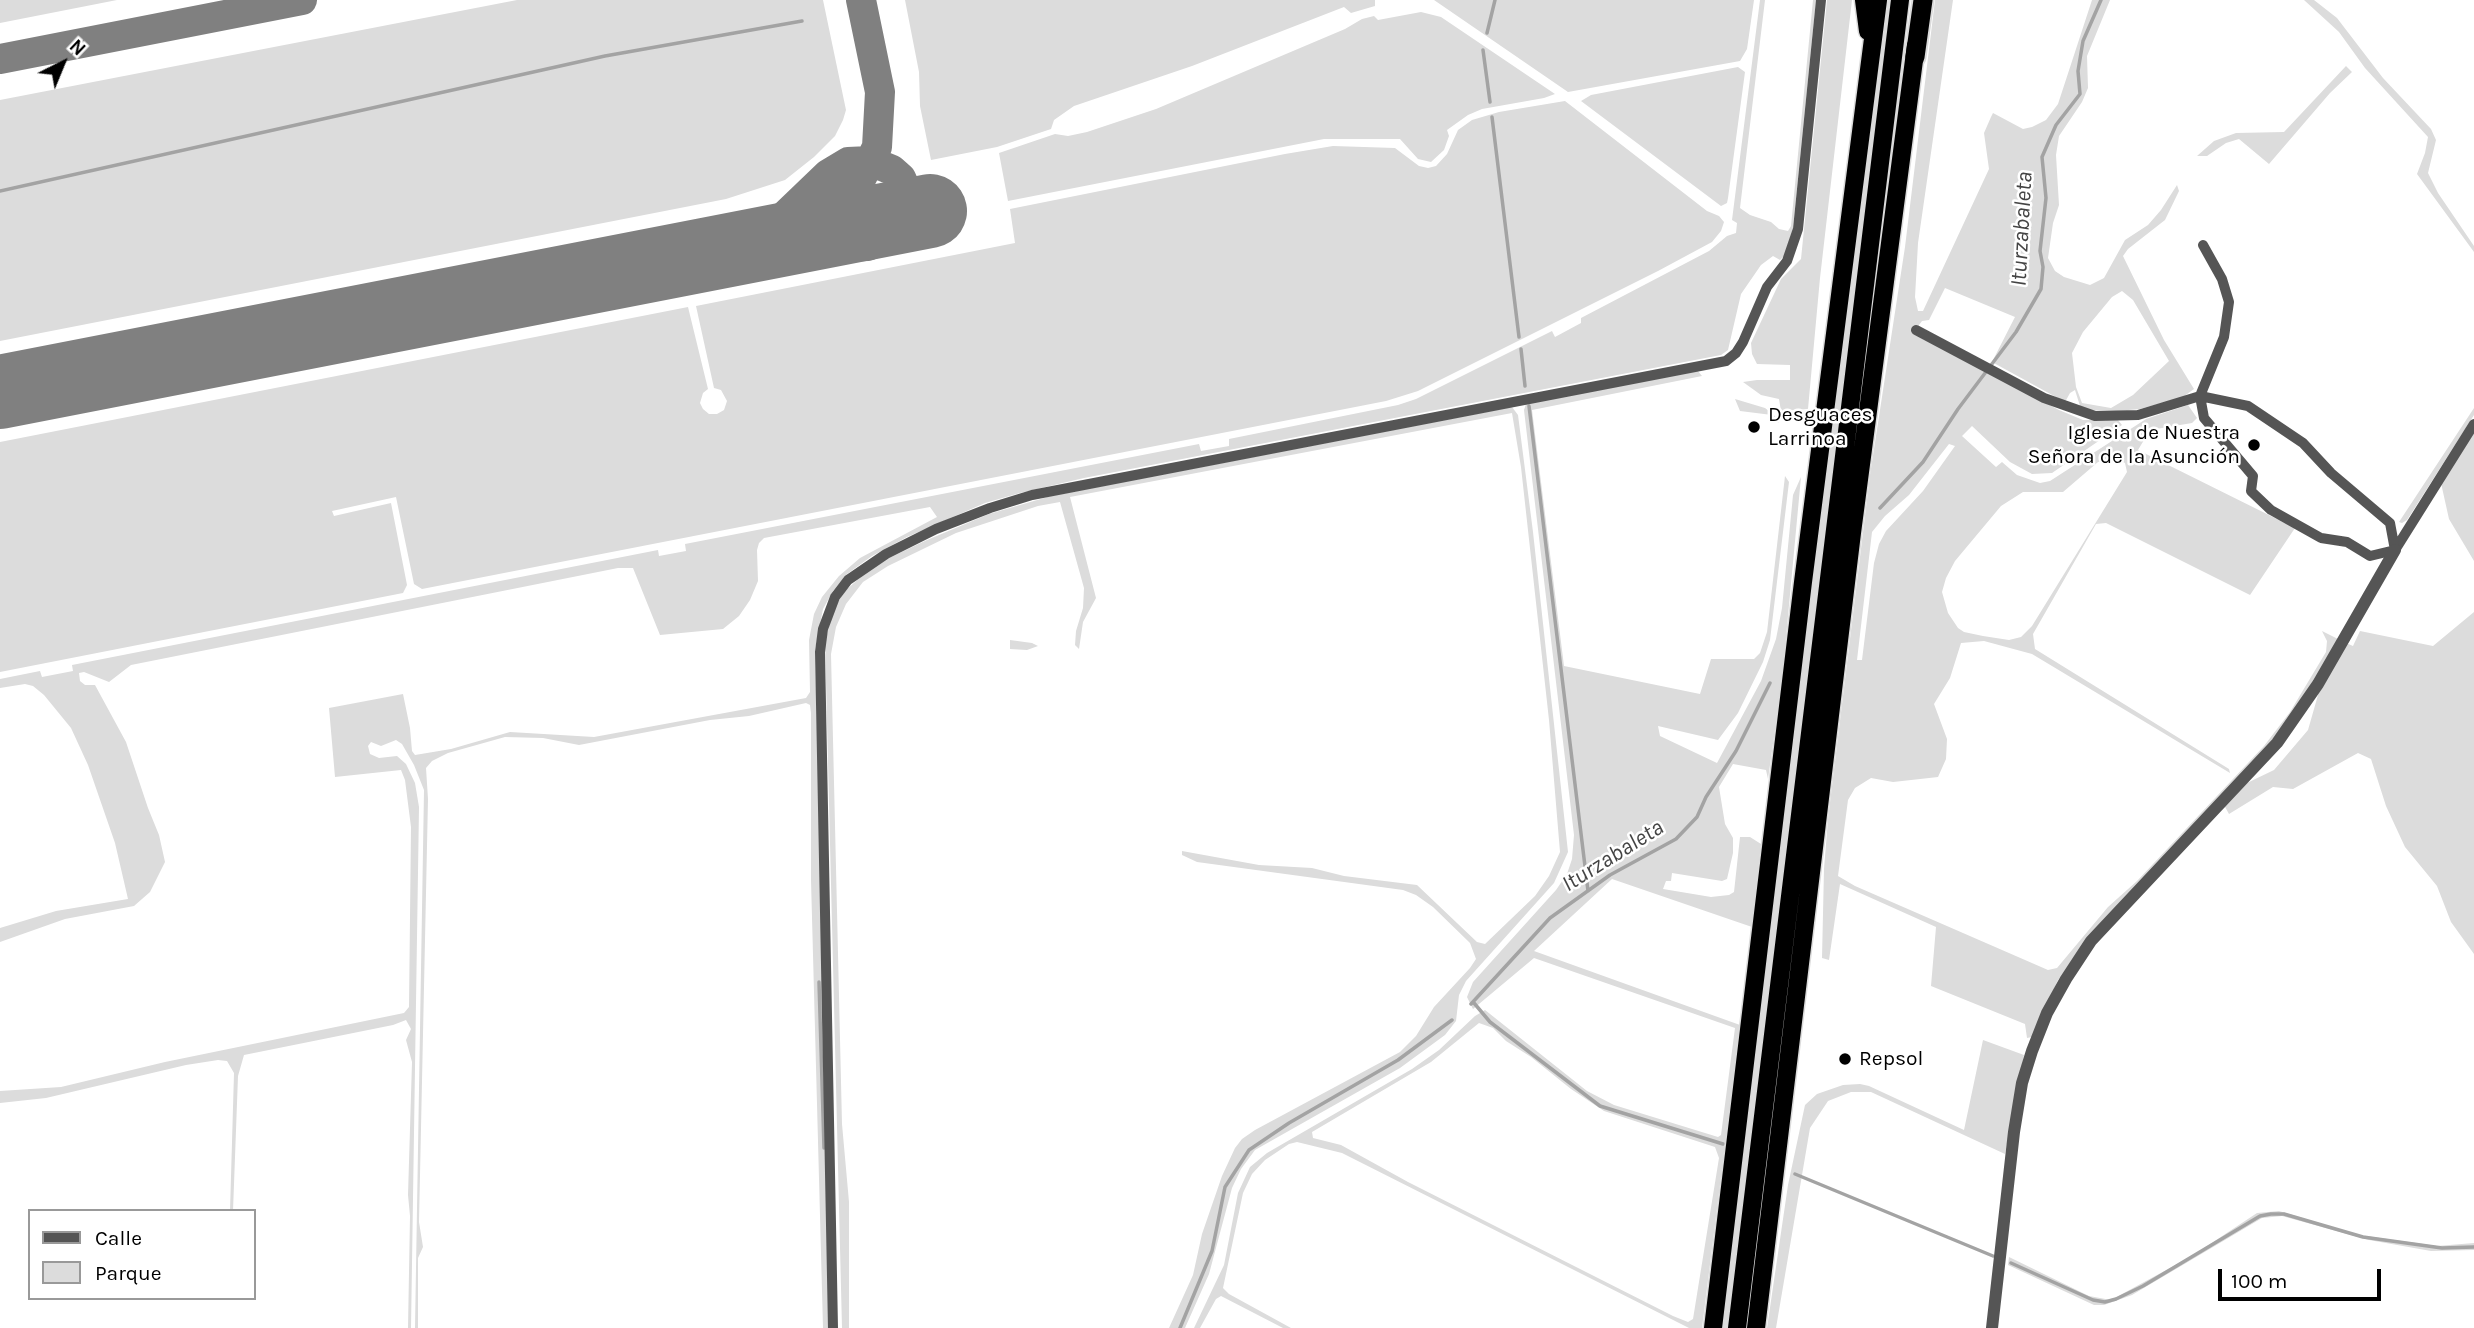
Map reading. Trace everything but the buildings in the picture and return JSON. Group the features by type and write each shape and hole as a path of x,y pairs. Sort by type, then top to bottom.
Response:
{"highway":[{"path":"1864,0 1872,55"},
{"path":"1713,1328 1804,569 1878,0"},
{"path":"1737,1328 1900,0"},
{"path":"1756,1328 1852,533 1922,0"}],"street":[{"path":"833,1328 820,652 823,629 835,597 848,580 886,554 936,529 1032,495 1726,361 1743,342 1768,287 1787,261 1798,229 1821,0"},
{"path":"2203,245 2222,279 2229,302 2224,337 2200,396 2204,418 2253,476 2251,491 2271,510 2320,538 2347,542 2370,555 2395,550"},
{"path":"1916,330 2044,398 2095,416 2138,415 2200,396 2248,406 2303,443 2332,474 2390,523 2395,550"},
{"path":"1992,1328 2022,1083 2047,1013 2091,942 2277,743 2318,684 2395,550 2474,424"}],"green space":[{"path":"0,0 117,0 0,23"},
{"path":"517,0 823,0 846,110 843,120 835,136 785,180 726,199 0,341 0,100"},
{"path":"905,0 1375,0 1375,6 1351,13 1344,7 1192,66 1074,106 1054,120 1051,129 997,147 931,160 920,106 919,72"},
{"path":"1434,0 1754,0 1747,49 1740,61 1568,92"},
{"path":"1760,0 1765,0 1740,208 1750,215 1771,222 1779,229 1788,231 1791,226 1813,0 1816,0 1793,228 1785,255 1780,260 1773,256 1761,265 1741,294 1728,350 1721,355 1084,478 1020,493 985,503 907,537 872,556 847,574 833,591 823,609 815,650 832,1328 823,1328 811,880 811,713 810,705 806,703 749,716 710,720 579,745 543,738 505,737 448,753 432,761 426,768 428,799 419,1222 423,1247 418,1258 418,1328 415,1328 424,790 414,765 402,744 396,740 381,746 371,742 368,746 370,754 379,758 397,756 406,764 415,783 419,807 411,1328 408,1328 408,1195 412,1062 406,1040 411,1029 406,1020 393,1025 244,1055 238,1076 233,1209 230,1209 234,1073 227,1061 186,1065 46,1098 0,1103 0,1091 61,1087 165,1062 404,1013 409,1007 411,827 405,780 401,770 335,777 329,708 403,694 412,751 415,755 451,749 510,732 594,737 806,698 810,692 809,640 814,614 822,597 839,576 860,558 937,517 930,507 764,538 757,550 758,581 750,600 739,616 723,629 660,635 633,568 618,568 131,665 109,682 84,672 79,673 80,681 85,685 95,685 126,742 159,835 165,862 150,892 134,906 65,919 0,942 0,928 56,911 128,899 115,843 88,765 71,728 44,695 33,686 25,684 0,688 0,679 40,671 42,677 73,671 72,665 658,550 659,556 686,551 685,544 1199,444 1201,451 1229,446 1229,439 1398,405 1416,399 1552,331 1555,337 1581,323 1581,318 1709,251 1727,236 1736,233 1737,223 1732,220"},
{"path":"1827,0 1852,0 1808,409 1781,411 1779,399 1761,395 1743,382 1790,380 1790,365 1757,364 1751,343 1781,279 1801,259"},
{"path":"1883,0 1894,0 1728,1328 1720,1328"},
{"path":"1935,0 1953,0 1918,243 1915,297 1918,311 1923,311 1989,169 1984,133 1993,113 2023,129 2046,120 2058,104 2092,0 2110,0 2087,56 2088,88 2082,102 2059,136 2056,155 2059,205 2053,223 2048,258 2055,271 2064,277 2090,285 2104,278 2125,240 2148,225 2177,185 2179,191 2165,220 2123,256 2164,340 2194,389 2183,397 2140,409 2085,410 2080,406 2075,390 2065,402 1992,362 2015,317 1945,288 1929,320 1922,321 1913,333 2059,410 2083,420 2118,420 2122,425 2052,473 2032,474 2010,462 1972,426 1962,436 1996,467 2002,462 2017,475 2040,483 2050,481 2146,419 2188,405 2197,418 2192,423 2150,430 2138,450 2295,528 2250,595 2106,523 2096,524 2033,634 2035,649 2229,769 2230,773 2032,654 1984,641 1961,643 1950,678 1934,704 1947,739 1946,759 1938,777 1893,782 1871,778 1855,788 1848,800 1838,876 1855,886 2048,970 2057,968 2108,907 2137,881 2264,746 2290,712 2326,652 2327,641 2322,631 2338,639 2313,683 2267,748 2082,946 2058,980 2032,1037 2027,1038 2025,1024 1931,986 1936,927 1840,884 1829,960 1822,958 1828,819 1870,475 1905,247","holes":["2122,291 2133,300 2169,361 2133,395 2111,408 2082,403 2076,387 2072,353 2083,332 2112,297","1949,444 1955,446 1923,491 1886,531 1879,544 1874,563 1862,660 1857,660 1872,532 1885,516 1909,495","2115,458 2125,463 2127,472 2032,626 2021,637 2009,640 1964,632 1958,628 1948,613 1942,592 1946,578 1955,561 2001,506 2023,492 2063,492 2098,462"]},
{"path":"2304,0 2314,0 2337,18 2383,78 2431,129 2436,140 2428,173 2438,193 2474,246 2474,252 2417,174 2428,137 2365,68 2339,32"},
{"path":"1421,12 1441,17 1555,94 1482,109 1468,115 1447,130 1449,136 1444,150 1431,162 1418,159 1400,139 1324,139 1008,201 999,153 1055,134 1068,136 1087,132 1156,109 1345,29 1362,19 1374,16 1378,20"},
{"path":"2346,66 2352,72 2330,93 2269,164 2239,139 2226,143 2207,156 2197,156 2214,141 2236,133 2284,132"},
{"path":"1738,67 1745,72 1728,198 1727,203 1721,206 1581,101 1591,95"},
{"path":"1565,101 1707,211 1719,216 1724,222 1721,231 1712,242 1658,271 1418,391 1386,401 422,589 414,584 396,497 332,511 334,516 391,503 407,585 403,593 0,672 0,442 688,307 708,389 703,393 700,403 709,414 717,414 724,410 727,401 721,390 714,388 696,306 1015,243 1010,209 1285,154 1333,146 1395,148 1419,166 1428,168 1436,166 1447,154 1458,130 1472,120 1499,112"},
{"path":"1698,371 1702,376 1532,410 1564,666 1700,694 1711,659 1754,659 1760,653 1767,632 1785,476 1789,482 1770,640 1763,662 1738,713 1718,740 1658,726 1660,736 1717,763 1761,681 1776,639 1782,608 1793,495 1801,477 1782,680 1768,779 1766,770 1733,764 1719,787 1725,824 1733,838 1733,853 1727,879 1722,881 1672,873 1671,881 1666,881 1663,889 1711,897 1729,895 1734,892 1740,837 1750,837 1761,844 1752,927 1612,879 1534,951 1740,1025 1702,1328 1689,1328 1342,1153 1297,1142 1289,1144 1265,1160 1252,1174 1243,1193 1223,1288 1229,1294 1291,1328 1283,1328 1221,1296 1216,1299 1200,1328 1194,1328 1224,1265 1238,1193 1250,1167 1267,1153 1412,1069 1439,1050 1485,1010 1587,1091 1614,1105 1718,1137 1721,1135 1735,1028 1534,958 1473,1009 1467,997 1473,982 1556,890 1567,874 1572,859 1574,835 1524,410 1526,404","holes":["1479,1023 1493,1028 1506,1041 1604,1111 1715,1147 1719,1158 1693,1319 1688,1322 1673,1316 1408,1182 1341,1145 1313,1138 1312,1132 1431,1062"]},
{"path":"1735,399 1765,408 1774,415 1779,423 1771,422 1772,415 1740,411"},
{"path":"1512,407 1518,415 1533,532 1568,852 1554,883 1466,981 1459,995 1456,1021 1445,1035 1400,1068 1255,1150 1241,1169 1232,1188 1209,1274 1185,1328 1169,1328 1193,1275 1202,1234 1222,1176 1242,1139 1400,1052 1416,1036 1434,1007 1476,959 1470,943 1433,907 1403,890 1197,862 1182,855 1182,851 1259,865 1312,868 1344,876 1417,885 1477,942 1485,944 1535,896 1549,876 1560,852 1549,720 1521,467 1512,413 1070,497 1096,598 1083,622 1079,649 1075,645 1076,631 1083,608 1084,588 1060,502 1038,506 956,533 888,566 863,582 846,604 836,627 831,654 842,1124 849,1202 849,1328 842,1328 825,642 834,608 845,591 874,565 927,540 989,514 1051,496"},
{"path":"2474,408 2474,415 2407,520 2399,522"},
{"path":"2474,432 2474,561 2449,519 2441,483"},
{"path":"2474,612 2474,954 2451,922 2437,886 2405,847 2386,806 2371,759 2358,753 2293,789 2273,787 2229,814 2224,805 2247,783 2274,770 2308,730 2320,688 2346,643 2353,646 2360,631 2433,646"},
{"path":"1010,640 1038,646 1027,650 1010,649"},
{"path":"1983,1040 2024,1055 2005,1154 1871,1092 1851,1092 1828,1101 1810,1128 1776,1328 1767,1328 1788,1185 1805,1105 1817,1094 1843,1085 1860,1084 1964,1130"},
{"path":"2279,1211 2359,1235 2437,1246 2474,1243 2474,1250 2431,1251 2369,1240 2282,1216 2262,1218 2132,1295 2104,1305 2094,1305 2008,1265 2009,1257 2089,1296 2111,1300 2192,1256 2257,1213"}],"waterway":[{"path":"1487,33 1495,0"},
{"name":"Iturzabaleta","path":"1880,508 1923,462 1958,409 2016,332 2041,289 2043,267 2040,251 2046,198 2042,157 2056,125 2080,94 2078,71 2083,41 2101,0"},
{"path":"0,191 605,56 802,21"},
{"path":"1483,50 1490,102"},
{"path":"1492,117 1519,337"},
{"path":"1521,349 1525,386"},
{"path":"1529,406 1588,891"},
{"name":"Iturzabaleta","path":"1471,1004 1550,918 1610,875 1676,839 1697,817 1706,797 1736,751 1770,683"},
{"path":"819,982 824,1148"},
{"path":"1474,1003 1490,1022 1600,1106 1723,1144"},
{"name":"Iturzabaleta","path":"1180,1328 1212,1251 1225,1187 1249,1150 1289,1123 1398,1060 1452,1020"},
{"path":"1795,1174 1993,1256"},
{"path":"2011,1263 2093,1300 2105,1302 2143,1286 2260,1216 2271,1214 2284,1214 2363,1237 2442,1248 2474,1247"}],"taxiway":[{"path":"0,59 302,0"},
{"path":"792,238 820,222 845,199 861,179 877,147 880,92 861,0"},
{"path":"716,252 868,246 906,230 910,224 911,200 901,178 892,170 870,161 848,162 828,174 754,245"}],"runway":[{"path":"0,392 930,211"}],"place":[{"name":"Desguaces Larrinoa","path":"1754,427"},
{"name":"Iglesia de Nuestra Señora de la Asunción","path":"2254,445"},
{"name":"Repsol","path":"1845,1059"}]}
